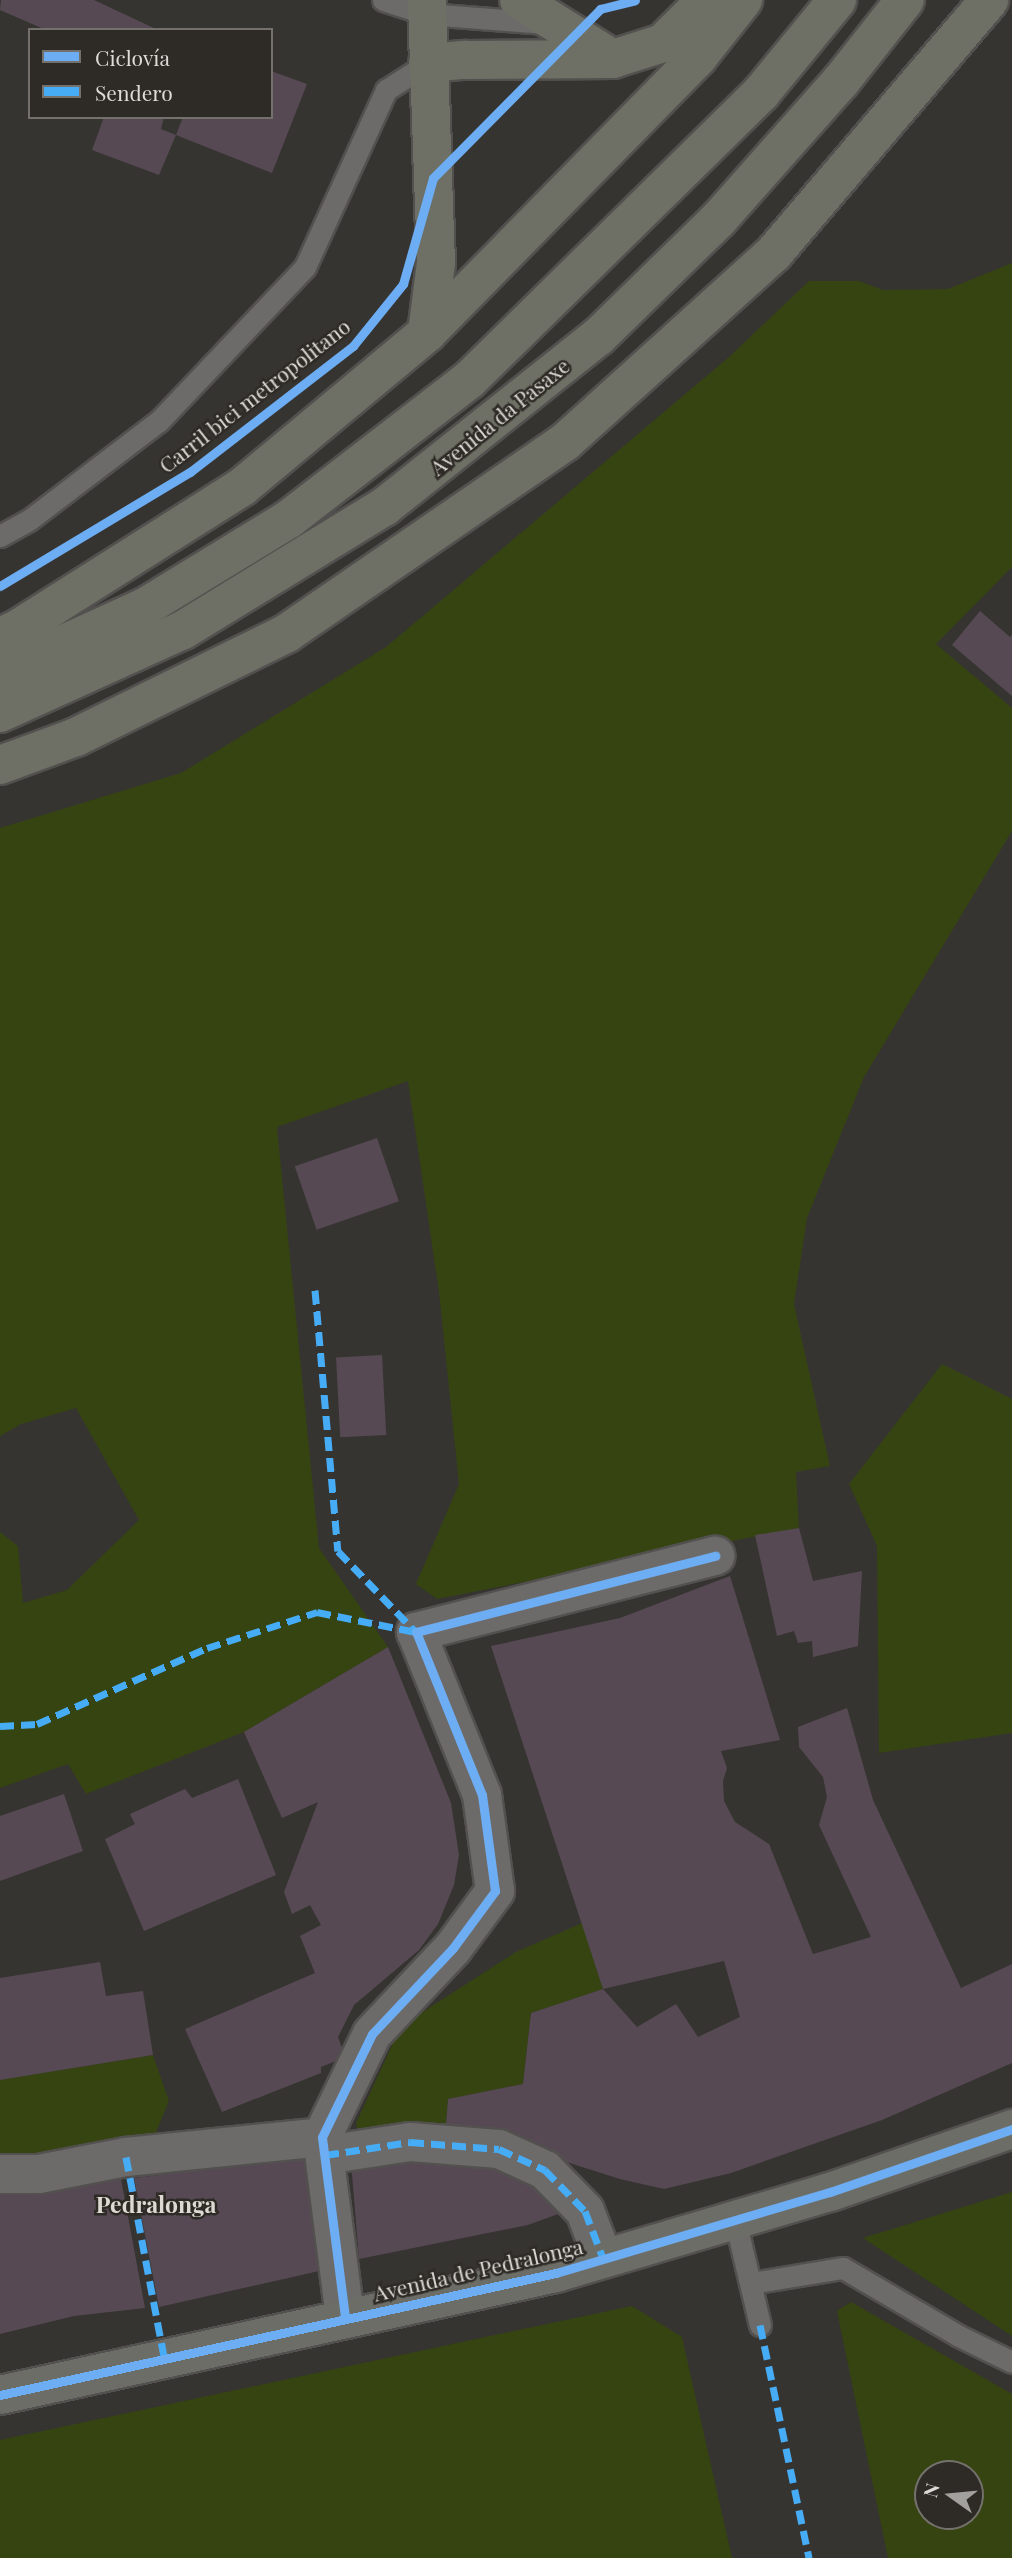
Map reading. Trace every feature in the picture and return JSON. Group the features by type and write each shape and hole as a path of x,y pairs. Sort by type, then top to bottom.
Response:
{"main road":[{"path":"519,0 578,23 612,59"},
{"path":"428,63 466,60 612,59 663,43 706,0"},
{"path":"0,637 19,628 242,487 427,333 698,57 743,0"},
{"path":"0,673 145,607 289,520 469,380 761,93 837,0"},
{"name":"Avenida da Pasaxe","path":"0,713 183,630 395,499 598,337 718,220 841,81 905,0"},
{"path":"0,765 76,737 288,633 565,442 774,253 989,0"},
{"path":"427,7 436,263 427,333"}],"street":[{"path":"345,2317 324,2146 372,2034 453,1948 495,1891 482,1795 416,1632 715,1556"},
{"name":"Avenida de Pedralonga","path":"957,2148 1012,2117"},
{"name":"Avenida de Pedralonga","path":"0,2395 345,2317 556,2273 735,2220 1012,2129"},
{"path":"0,2174 39,2174 126,2157 324,2146 410,2142 499,2149 545,2170 585,2211 603,2259"}],"lane":[{"path":"383,0 578,23"},
{"path":"0,536 29,520 159,421 305,267 386,90 428,63"},
{"path":"735,2220 760,2325"},
{"path":"751,2283 843,2268 959,2336 1012,2362"}],"path":[{"path":"578,23 635,0"}],"green space":[{"path":"1012,263 1012,567 936,644 1012,708 1012,831 864,1077 807,1218 794,1304 830,1466 796,1472 799,1528 437,1599 416,1584 459,1484 439,1292 408,1081 277,1127 319,1548 388,1647 244,1732 86,1794 68,1764 0,1788 0,1532 18,1546 23,1603 67,1590 139,1520 76,1408 21,1424 0,1436 0,828 181,773 386,647 729,357 809,281 859,281 883,290 948,289"},
{"path":"942,1364 1012,1399 1012,1733 879,1753 877,1546 849,1484"},
{"path":"582,1923 603,1989 531,2013 523,2084 448,2099 446,2124 358,2133 356,2123 401,2026 516,1952"},
{"path":"153,2055 169,2101 151,2144 0,2161 0,2080"},
{"path":"1012,2192 1012,2336 863,2238"},
{"path":"851,2302 1012,2394 1012,2558 888,2558 837,2311"},
{"path":"632,2306 682,2337 732,2558 0,2558 0,2440"}],"building":[{"path":"1,0 94,0 154,28 41,28 0,10"},
{"path":"273,72 307,84 272,173 176,135 182,119 273,119"},
{"path":"103,119 164,119 161,129 176,135 159,175 92,150"},
{"path":"980,611 1010,637 1012,635 1012,696 952,645"},
{"path":"377,1138 399,1201 317,1230 295,1166"},
{"path":"382,1355 386,1435 340,1437 336,1357"},
{"path":"799,1528 813,1581 862,1571 858,1646 813,1657 812,1641 798,1643 794,1631 777,1636 755,1535"},
{"path":"730,1576 780,1740 721,1751 727,1768 723,1781 724,1801 735,1822 769,1844 813,1954 871,1937 819,1825 827,1797 823,1777 799,1747 798,1727 847,1708 873,1800 961,1988 1012,1964 1012,2063 882,2120 731,2173 664,2189 620,2179 446,2124 448,2099 523,2084 531,2013 603,1989 491,1646 620,1618","holes":["724,1961 740,2017 698,2037 676,2004 637,2027 603,1989"]},
{"path":"388,1647 451,1803 459,1855 454,1885 438,1924 419,1950 354,2005 338,2037 344,2053 341,2059 321,2067 321,2073 222,2112 185,2029 315,1973 300,1936 321,1925 310,1905 292,1914 284,1892 318,1802 282,1818 244,1732"},
{"path":"238,1779 276,1875 144,1931 105,1839 135,1824 130,1814 185,1789 192,1798"},
{"path":"64,1794 83,1851 0,1881 0,1816"},
{"path":"100,1962 106,1996 143,1991 153,2055 0,2080 0,1978"},
{"path":"483,2152 548,2191 558,2214 528,2225 359,2259 351,2162"},
{"path":"310,2157 319,2271 159,2307 134,2178"},
{"path":"121,2179 145,2308 74,2316 0,2334 0,2190"}],"marked path":[{"path":"315,1290 338,1551 416,1632"},
{"path":"0,1726 37,1724 207,1648 317,1612 416,1632"},
{"path":"325,2155 410,2142 499,2149 545,2170 585,2211 603,2258"},
{"path":"126,2157 164,2357"},
{"path":"760,2325 809,2558"}],"cycle path":[{"name":"Carril bici metropolitano","path":"0,586 190,472 353,346 403,284 433,178 600,9 635,0"},
{"path":"345,2317 322,2137 372,2034 453,1948 495,1891 482,1795 416,1632 715,1556"},
{"path":"0,2395 556,2273 830,2192 1012,2129"}],"district":[{"name":"Pedralonga","path":"156,2204"}]}
